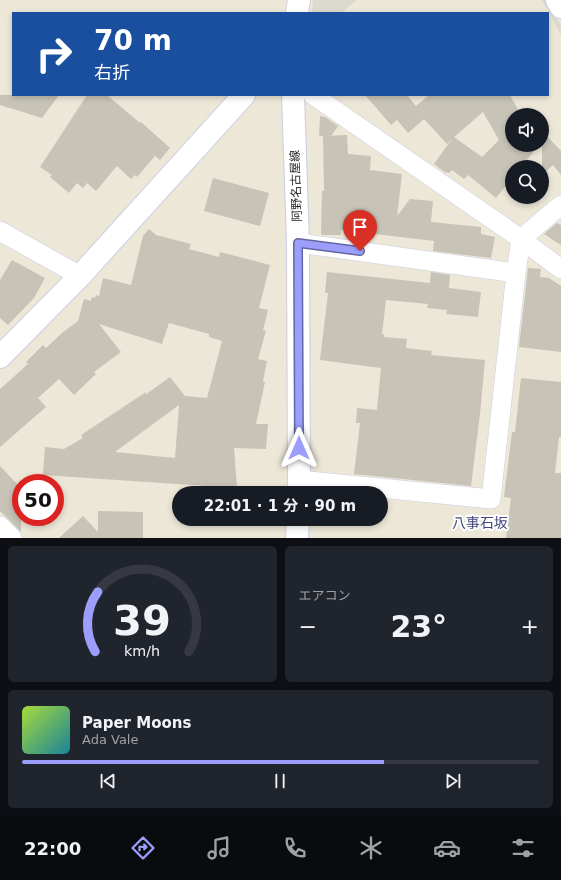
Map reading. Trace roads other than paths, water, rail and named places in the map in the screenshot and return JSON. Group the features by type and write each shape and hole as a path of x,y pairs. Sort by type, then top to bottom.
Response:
{"main road":[{"path":"297,12 298,0"},
{"path":"558,0 561,7"},
{"path":"0,357 80,276 243,96"},
{"name":"阿野名古屋線","path":"292,96 298,243 299,486"},
{"path":"298,526 298,538"}],"street":[{"path":"314,96 521,239 561,269"},
{"path":"388,492 491,500 521,239 561,205"},
{"path":"0,231 80,276"},
{"path":"298,243 516,273"},
{"path":"0,526 12,538"}],"district":[{"name":"八事石坂","path":"480,523"}]}
